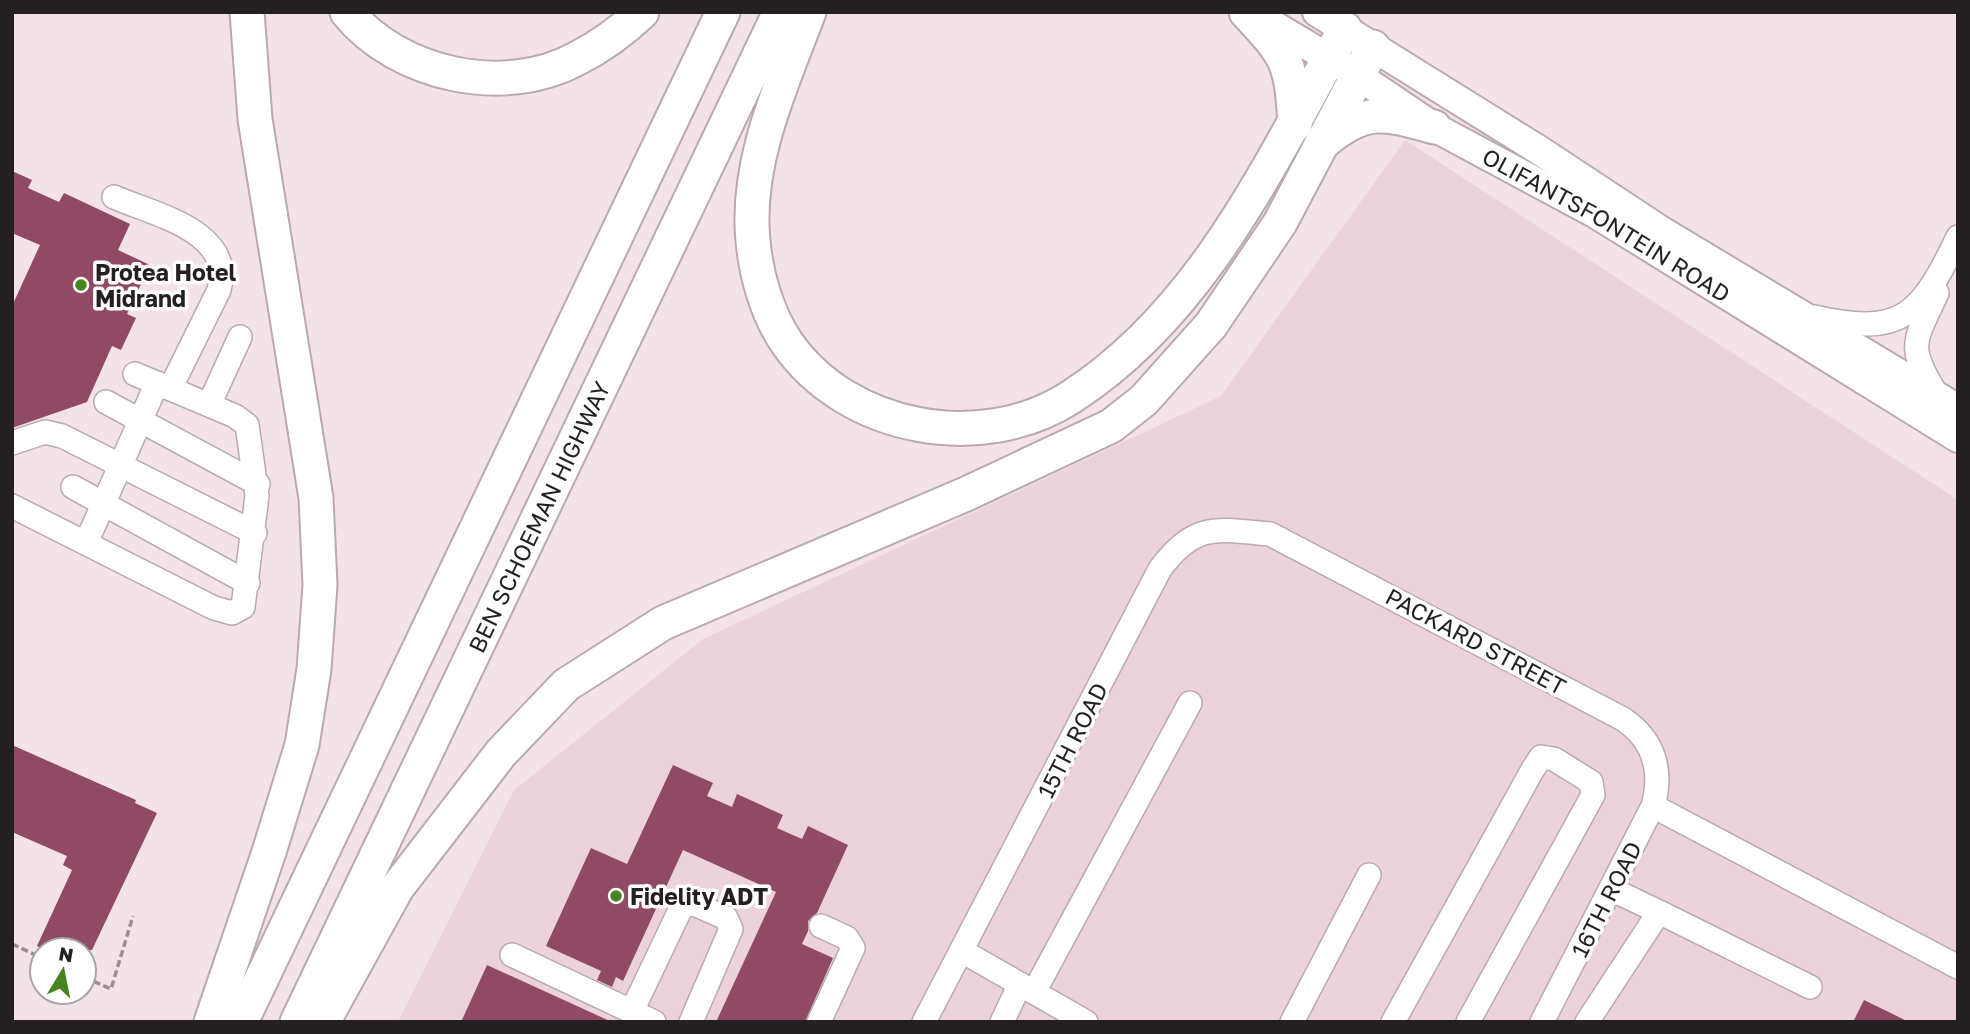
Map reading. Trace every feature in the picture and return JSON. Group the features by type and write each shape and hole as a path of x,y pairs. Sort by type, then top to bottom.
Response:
{"highway":[{"path":"211,1022 302,745 314,669 320,585 316,498 255,119 247,12"},
{"path":"347,12 364,34 416,65 461,76 519,77 575,60 624,29 642,12"},
{"path":"241,1022 723,12"},
{"name":"BEN SCHOEMAN HIGHWAY","path":"297,1022 779,12"},
{"path":"809,12 760,153 752,208 758,272 769,310 781,332 810,370 834,390 861,406 897,419 974,429 1022,419 1068,400 1115,366 1151,331 1194,280 1243,213 1295,125 1343,66 1374,47"},
{"path":"1246,12 1282,52 1289,65 1295,125"},
{"path":"323,1022 397,888 501,753 566,685 663,623 965,494 1111,426 1144,400 1211,325 1280,223 1323,143 1343,66 1331,21"},
{"path":"1323,143 1342,126 1369,114 1399,117 1434,127"}],"main road":[{"name":"OLIFANTSFONTEIN ROAD","path":"1252,12 1343,66 1434,127 1596,214 1958,438"},
{"name":"OLIFANTSFONTEIN ROAD","path":"1331,21 1660,230 1948,402"}],"street":[{"path":"86,543 141,419 219,290 222,279 219,256 199,235 114,197"},
{"path":"1801,314 1857,326 1872,326 1898,320 1910,312 1924,294 1956,241"},
{"path":"1948,402 1920,368 1915,350 1920,329 1956,241"},
{"path":"209,405 240,337"},
{"path":"12,506 225,612 238,612 243,607 255,533 258,484 247,425 235,416 135,373"},
{"path":"106,402 258,484"},
{"path":"12,443 45,432 54,433 255,533"},
{"path":"74,487 248,583"},
{"name":"15TH ROAD","path":"924,1022 1160,569 1188,538 1220,528 1270,534"},
{"name":"PACKARD STREET","path":"1270,534 1623,719 1645,738 1658,772"},
{"path":"1002,1022 1027,988 1190,703"},
{"path":"1393,1022 1533,769 1541,757 1549,757 1591,782 1594,791 1468,1022"},
{"name":"16TH ROAD","path":"1542,1022 1653,806 1658,772"},
{"path":"1653,806 1958,967"},
{"path":"1292,1022 1369,875"},
{"path":"1611,889 1810,987"},
{"path":"632,1011 681,908 692,903 726,918 730,929 691,1022"},
{"path":"1587,1022 1659,912"},
{"path":"819,1022 853,948 847,938 821,926"},
{"path":"961,951 1086,1022"},
{"path":"512,955 654,1022"}],"path":[{"path":"98,983 111,989 133,916"},
{"path":"12,944 28,951"}],"shaded area":[{"path":"1405,140 1958,500 1958,1022 398,1022 514,790 703,639 1221,396"}],"building":[{"name":"Protea Hotel Midrand","path":"12,171 32,180 28,188 59,202 64,193 130,224 118,250 150,265 127,314 136,318 121,350 112,346 87,402 12,428 12,306 40,245 12,233"},
{"path":"12,745 136,800 135,803 157,813 98,937 42,936 72,870 63,865 67,856 12,832"},
{"name":"Fidelity ADT","path":"673,765 713,783 707,796 732,807 737,794 783,815 777,828 802,839 808,826 848,845 817,913 808,921 808,931 802,944 833,958 805,1022 716,1022 776,892 683,850 623,981 616,977 612,987 597,980 601,971 546,946 591,848 627,864"},
{"path":"487,965 612,1022 461,1022"},
{"path":"1864,1000 1909,1022 1853,1022"}],"place":[{"name":"Protea Hotel Midrand","path":"81,285"},
{"name":"Fidelity ADT","path":"616,896"}]}
